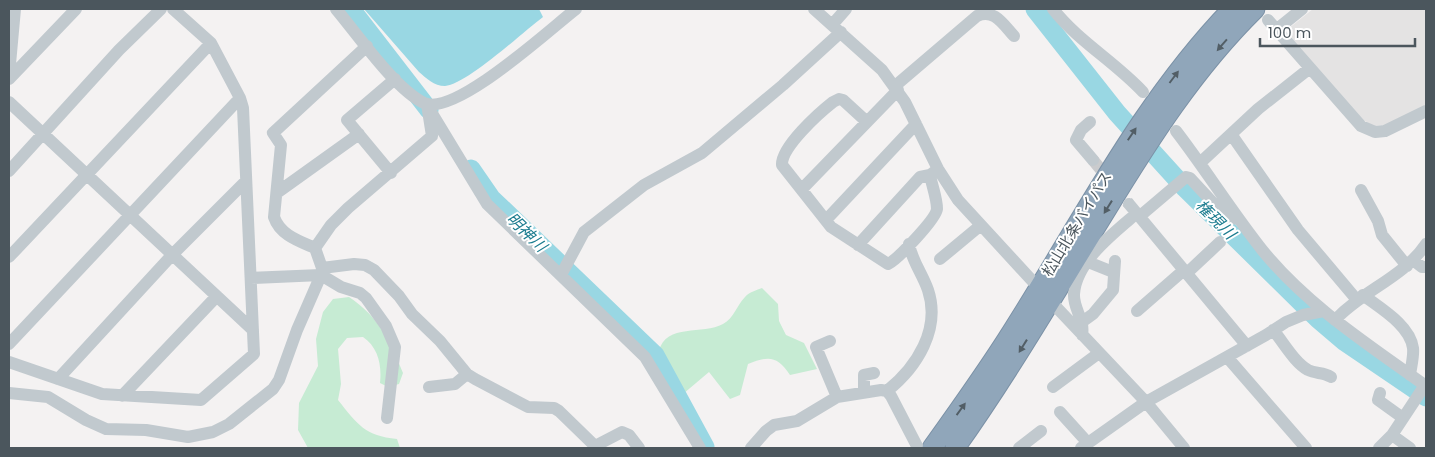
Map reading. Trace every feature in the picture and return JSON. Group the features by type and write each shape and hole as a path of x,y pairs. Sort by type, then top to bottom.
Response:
{"highway":[{"name":"松山北条バイパス","path":"932,448 1044,295 1134,165 1150,122 1184,64 1232,9"},
{"name":"松山北条バイパス","path":"955,448 989,400 1120,153 1196,73 1261,14"}],"street":[{"path":"9,77 15,9"},
{"path":"9,77 76,9"},
{"path":"9,171 119,50 161,9"},
{"path":"9,362 102,394 201,400 254,354 243,108 240,98 211,43 173,9"},
{"path":"336,9 395,79 410,94 427,104 487,204 645,357 700,448"},
{"path":"427,104 448,103 474,90 576,9"},
{"path":"814,9 882,70 896,88 916,124 934,172 937,210 934,217 888,264 831,227 785,170 782,160 784,154 822,111 839,99 844,100 867,122"},
{"path":"561,275 584,232 644,185 702,153 783,85 836,28 846,9"},
{"path":"1053,9 1065,24 1125,73 1142,92"},
{"path":"1276,30 1302,9"},
{"path":"802,190 867,122 896,88 977,16 991,13 1014,36"},
{"path":"1261,14 1361,126 1374,132 1385,131 1426,111"},
{"path":"9,257 211,43"},
{"path":"368,46 273,133 282,144 274,217 276,226 288,236 315,248 322,271 341,286 360,293 386,326 395,348 387,418"},
{"path":"1201,162 1275,94 1310,68"},
{"path":"391,173 347,120 395,79"},
{"path":"9,344 240,98"},
{"path":"9,102 88,173 253,330"},
{"path":"315,248 331,225 432,136 427,104"},
{"path":"1090,122 1081,130 1076,140 1093,160"},
{"path":"826,220 916,124"},
{"path":"1176,131 1201,162 1238,218 1264,252 1322,312 1335,320 1358,340 1425,386 1392,435 1379,448"},
{"path":"278,192 358,134"},
{"path":"1231,134 1298,230 1360,298 1398,324 1418,345 1410,375"},
{"path":"934,172 1044,295 1082,328 1099,353 1146,402 1184,448"},
{"path":"858,245 920,177 934,172"},
{"path":"1082,328 1074,295 1076,282 1096,247 1135,211 1174,187 1186,177 1190,178 1228,219 1238,218"},
{"path":"58,379 173,254 245,182"},
{"path":"1361,190 1378,221 1382,234 1410,263 1426,267"},
{"path":"1135,211 1247,346"},
{"path":"1378,221 1388,212"},
{"path":"939,258 981,225"},
{"path":"1137,311 1220,242"},
{"path":"751,448 774,425 797,421 837,397 864,392 887,391 912,367 928,336 931,322 928,292 911,256 909,244"},
{"path":"1335,320 1360,298 1392,279 1410,263 1426,244"},
{"path":"1082,328 1113,290 1115,283 1114,266 1088,262"},
{"path":"251,278 322,271 354,264 365,265 374,270 412,314 440,341 467,374 528,407 538,409 554,408 595,446 622,432 629,435 639,448"},
{"path":"9,393 48,397 86,420 106,429 146,430 188,437 213,432 230,424 272,389 279,380 297,330 322,271"},
{"path":"122,396 216,296"},
{"path":"1060,412 1085,446 1146,402 1273,330 1304,314 1322,312"},
{"path":"1273,330 1304,367 1313,372 1323,372 1331,377"},
{"path":"830,341 816,346 837,397"},
{"path":"1053,387 1099,353"},
{"path":"1227,357 1306,448"},
{"path":"864,392 864,375 874,373"},
{"path":"429,388 455,384 467,374"},
{"path":"887,391 918,448"},
{"path":"1380,393 1378,400 1403,418"},
{"path":"1019,448 1040,431"},
{"path":"1392,435 1410,448"}],"shaded area":[{"path":"1313,9 1426,9 1426,106 1385,125 1374,126 1363,120 1290,38 1288,29"}],"green space":[{"path":"762,288 778,304 779,321 786,335 804,343 817,369 790,375 776,361 772,359 761,360 748,364 740,395 730,399 709,372 683,394 659,351 663,342 677,333 706,329 723,324 730,318 747,295"},
{"path":"349,297 376,321 388,340 403,373 399,384 388,387 380,383 378,357 372,346 363,337 347,338 338,349 341,384 338,400 351,416 369,432 397,439 400,448 308,448 298,430 299,403 318,366 316,339 323,312 333,299"}],"water":[{"path":"364,9 539,9 543,17 480,68 454,83 441,86 427,79 419,72"}],"waterway":[{"name":"明神川","path":"351,9 429,110"},
{"name":"権現川","path":"1035,9 1117,113 1185,188 1318,319 1345,342 1426,397"},
{"name":"明神川","path":"471,169 491,198 655,355 705,447"}],"tunnel":[{"path":"1093,160 1129,204"}]}
